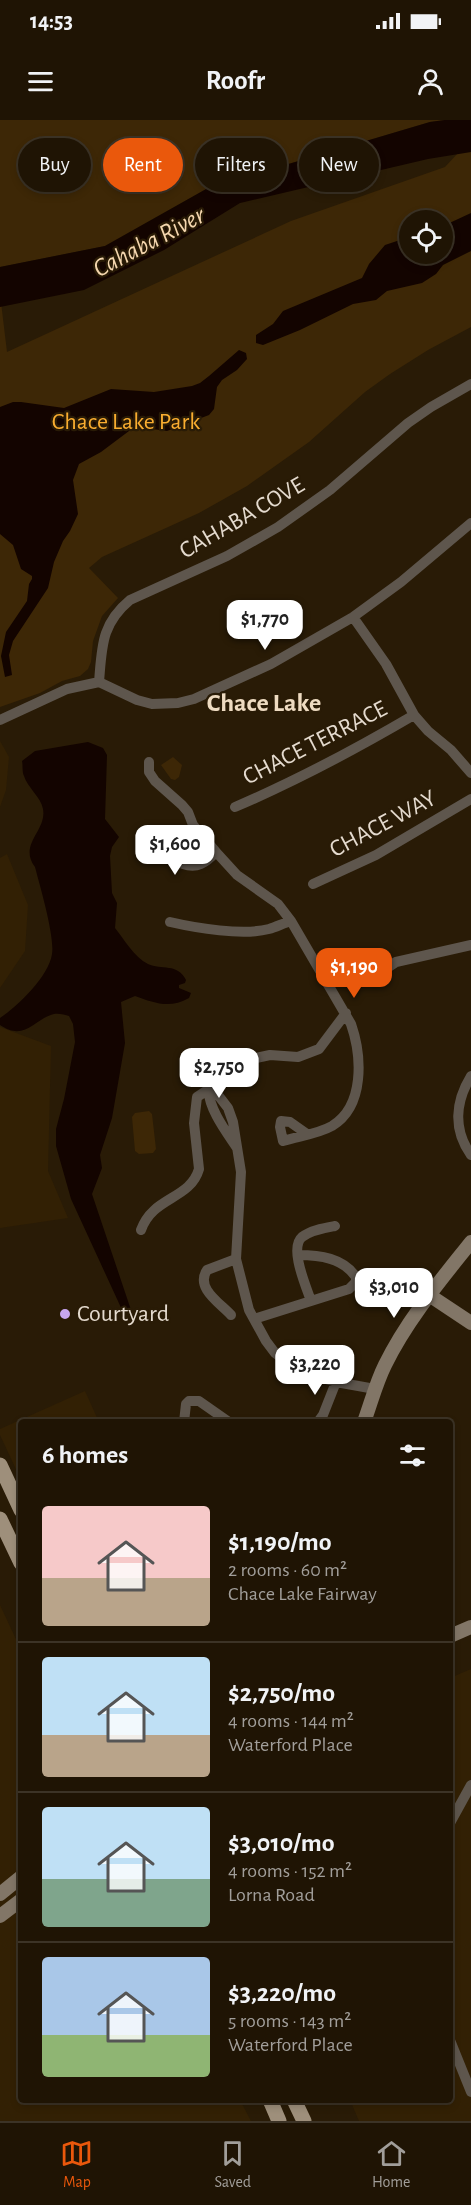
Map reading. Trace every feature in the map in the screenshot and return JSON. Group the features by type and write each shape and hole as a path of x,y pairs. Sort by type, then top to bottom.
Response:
{"main road":[{"path":"0,1465 18,1504"},
{"path":"0,1519 18,1557"},
{"path":"271,2103 279,2121"},
{"path":"295,2103 304,2121"}],"street":[{"name":"CAHABA COVE","path":"99,682 102,645 108,625 118,610 130,600 228,556 278,527 330,490 408,423 471,384"},
{"path":"0,720 67,689 99,682 137,700 152,704 178,704 205,694 271,664 353,617 401,582 471,522"},
{"path":"353,617 386,664 414,715 428,731 451,750 471,773"},
{"name":"CHACE TERRACE","path":"236,807 288,784 350,752 414,715"},
{"path":"149,762 149,772 155,781 182,804 193,825 216,852 237,875 278,904 291,921 346,1013 356,1036 356,1096 347,1113 333,1125 307,1134"},
{"name":"CHACE WAY","path":"313,884 386,849 471,799"},
{"path":"193,825 183,864 191,867 200,865 208,861 216,852"},
{"path":"170,922 219,930 251,931 268,930 291,921"},
{"path":"384,975 387,968 396,962 471,945"},
{"path":"141,1230 144,1220 156,1207 186,1189 197,1176 199,1169 194,1111 197,1097 256,1058 298,1057 319,1049 346,1013"},
{"path":"471,1076 461,1095 458,1122 464,1146 471,1155"},
{"path":"208,1089 218,1095 228,1108 233,1122 241,1173 236,1259 249,1310 266,1341 285,1362 299,1371 336,1382 375,1389"},
{"path":"311,1301 300,1269 298,1242 303,1236 334,1226"},
{"path":"365,1419 375,1389 393,1349 429,1295 471,1242"},
{"path":"254,1319 349,1289 356,1282 352,1271 327,1256 298,1255"},
{"path":"231,1315 210,1294 203,1285 202,1278 207,1270 236,1259"},
{"path":"429,1295 471,1323"},
{"path":"320,1419 336,1382"},
{"path":"184,1419 186,1404 199,1401 225,1419"},
{"path":"453,1635 471,1628"},
{"path":"453,1818 471,1785"},
{"path":"0,1894 18,1879"},
{"path":"0,1916 18,1902"},
{"path":"453,2047 471,2092"}],"shaded area":[{"path":"0,741 9,757 6,790 0,807"},
{"path":"7,854 28,905 25,951 0,988 0,858"},
{"path":"0,1027 51,1046 48,1171 68,1218 0,1228"},
{"path":"85,1391 98,1419 22,1419"},
{"path":"18,1421 18,1474 0,1435 0,1429"},
{"path":"0,1605 18,1644 18,2103 242,2103 251,2121 0,2121"},
{"path":"471,1669 471,2121 359,2121 351,2103 453,2103 453,1677"}],"green space":[{"path":"0,120 445,120 430,122 376,138 299,138 299,161 287,165 287,138 195,138 195,192 201,192 105,246 0,267"},
{"name":"Chace Lake Park","path":"471,139 471,327 390,374 365,392 309,442 247,486 199,513 102,557 89,568 118,598 102,616 93,641 88,669 80,676 62,681 40,693 0,707 0,294 7,352 291,221 445,167"},
{"path":"173,757 182,765 179,777 175,780 171,779 161,765"},
{"path":"149,1111 152,1114 156,1149 153,1153 139,1154 135,1151 132,1117 135,1113"}],"water":[{"path":"471,120 471,152 379,170 379,138 376,138 430,122"},
{"path":"299,161 299,189 287,192 287,165"},
{"name":"Cahaba River","path":"201,192 287,192 240,203 164,250 84,290 0,307 0,267 105,246"},
{"path":"471,213 471,251 453,260 453,221"},
{"path":"399,240 399,264 445,264 436,274 422,283 387,291 376,300 353,304 263,345 256,343 256,335 273,324 283,311 362,278 369,264 385,245"},
{"path":"239,350 246,353 247,359 217,387 214,409 209,415 167,431 146,428 129,431 101,452 79,464 73,480 78,514 54,562 48,588 13,641 9,655 12,675 5,677 1,656 6,632 27,601 32,576 21,569 13,545 0,534 0,407 13,402 21,402 64,408 111,389 154,392 192,386 200,383"},
{"path":"88,742 103,748 107,755 105,819 119,837 112,847 110,856 112,893 117,903 115,928 143,961 153,966 179,971 186,980 185,983 179,985 179,988 191,993 189,998 169,1004 155,1003 135,996 121,1002 125,1043 112,1118 100,1155 102,1168 92,1194 131,1310 123,1312 71,1199 56,1146 56,1129 75,1042 73,1024 69,1016 56,1014 23,1030 9,1030 0,1025 0,1018 24,998 39,981 50,963 52,954 46,911 30,851 41,824 43,809 40,800 26,780 22,761 35,751"}],"place":[{"name":"Courtyard","path":"65,1314"}],"district":[{"name":"Chace Lake","path":"264,703"}]}
